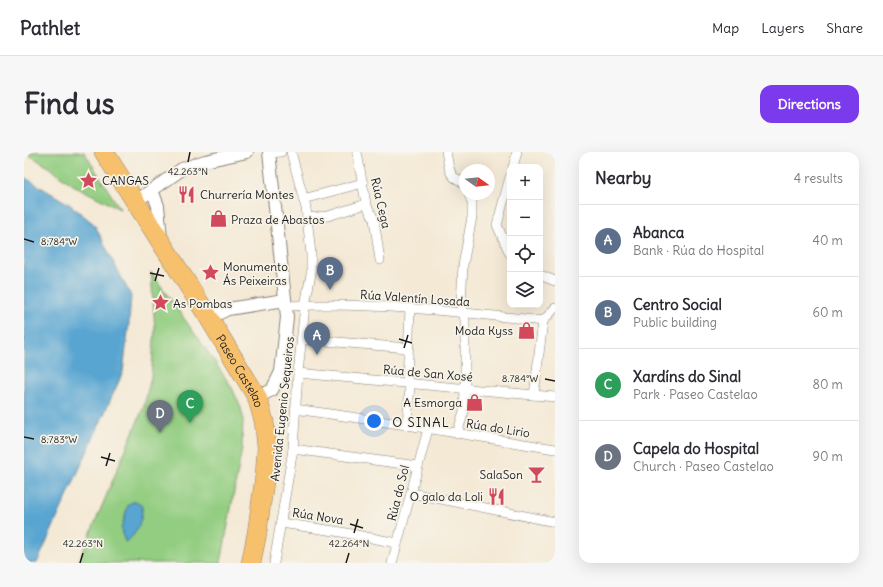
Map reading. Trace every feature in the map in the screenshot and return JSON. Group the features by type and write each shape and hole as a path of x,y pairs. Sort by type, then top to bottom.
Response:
{"main road":[{"name":"Paseo Castelao","path":"104,152 257,397 264,421 266,454 265,475 257,533 250,563"}],"street":[{"path":"135,202 182,169 205,161 247,152"},
{"path":"257,397 272,390 281,372 287,316 269,153 281,152"},
{"name":"Avenida Eugenio Sequeiros","path":"274,563 293,449 301,339 305,305 311,274 311,254 307,218 292,152"},
{"name":"Rúa Cega","path":"358,152 366,204 374,219 380,260"},
{"path":"446,152 450,171 454,177 459,180"},
{"path":"514,164 517,152"},
{"path":"303,199 363,184"},
{"path":"507,188 497,224 507,247"},
{"path":"152,190 158,206 161,244"},
{"path":"457,434 464,411 465,320 461,305 463,265 472,217 471,200"},
{"path":"307,218 328,216 366,204"},
{"path":"543,277 555,281"},
{"path":"209,318 228,309 285,303"},
{"name":"Rúa Valentín Losada","path":"285,303 410,309 464,313 543,322"},
{"path":"534,395 543,322 555,308"},
{"path":"407,425 410,309"},
{"path":"301,339 408,348"},
{"name":"Rúa de San Xosé","path":"298,373 555,397"},
{"name":"Rúa do Lirio","path":"295,409 407,425 555,449"},
{"name":"Rúa do Sol","path":"392,563 428,429"},
{"path":"293,449 418,466"},
{"path":"412,493 555,522"},
{"name":"Rúa Nova","path":"281,523 341,532 397,543"}],"green space":[{"path":"24,152 84,152 120,209 73,185 44,164"},
{"path":"151,272 232,388 241,408 243,417 242,448 221,563 78,563 144,406 151,377 155,329"}],"water":[{"path":"24,177 69,204 94,224 131,296 123,372 37,563 24,563"},
{"path":"132,502 136,502 142,506 142,511 140,522 136,531 133,536 125,542 121,529 128,505"}],"place":[{"name":"CANGAS","path":"89,180"},
{"name":"Churrería Montes","path":"187,194"},
{"name":"Praza de Abastos","path":"218,219"},
{"name":"Monumento Ás Peixeiras","path":"210,273"},
{"name":"Centro Social","path":"330,290"},
{"name":"As Pombas","path":"160,303"},
{"name":"Moda Kyss","path":"526,330"},
{"name":"Abanca","path":"317,355"},
{"name":"A Esmorga","path":"475,402"},
{"name":"Xardíns do Sinal","path":"190,423"},
{"name":"Capela do Hospital","path":"160,433"},
{"name":"SalaSon","path":"536,474"},
{"name":"O galo da Loli","path":"496,496"}],"district":[{"name":"O SINAL","path":"421,422"}]}
